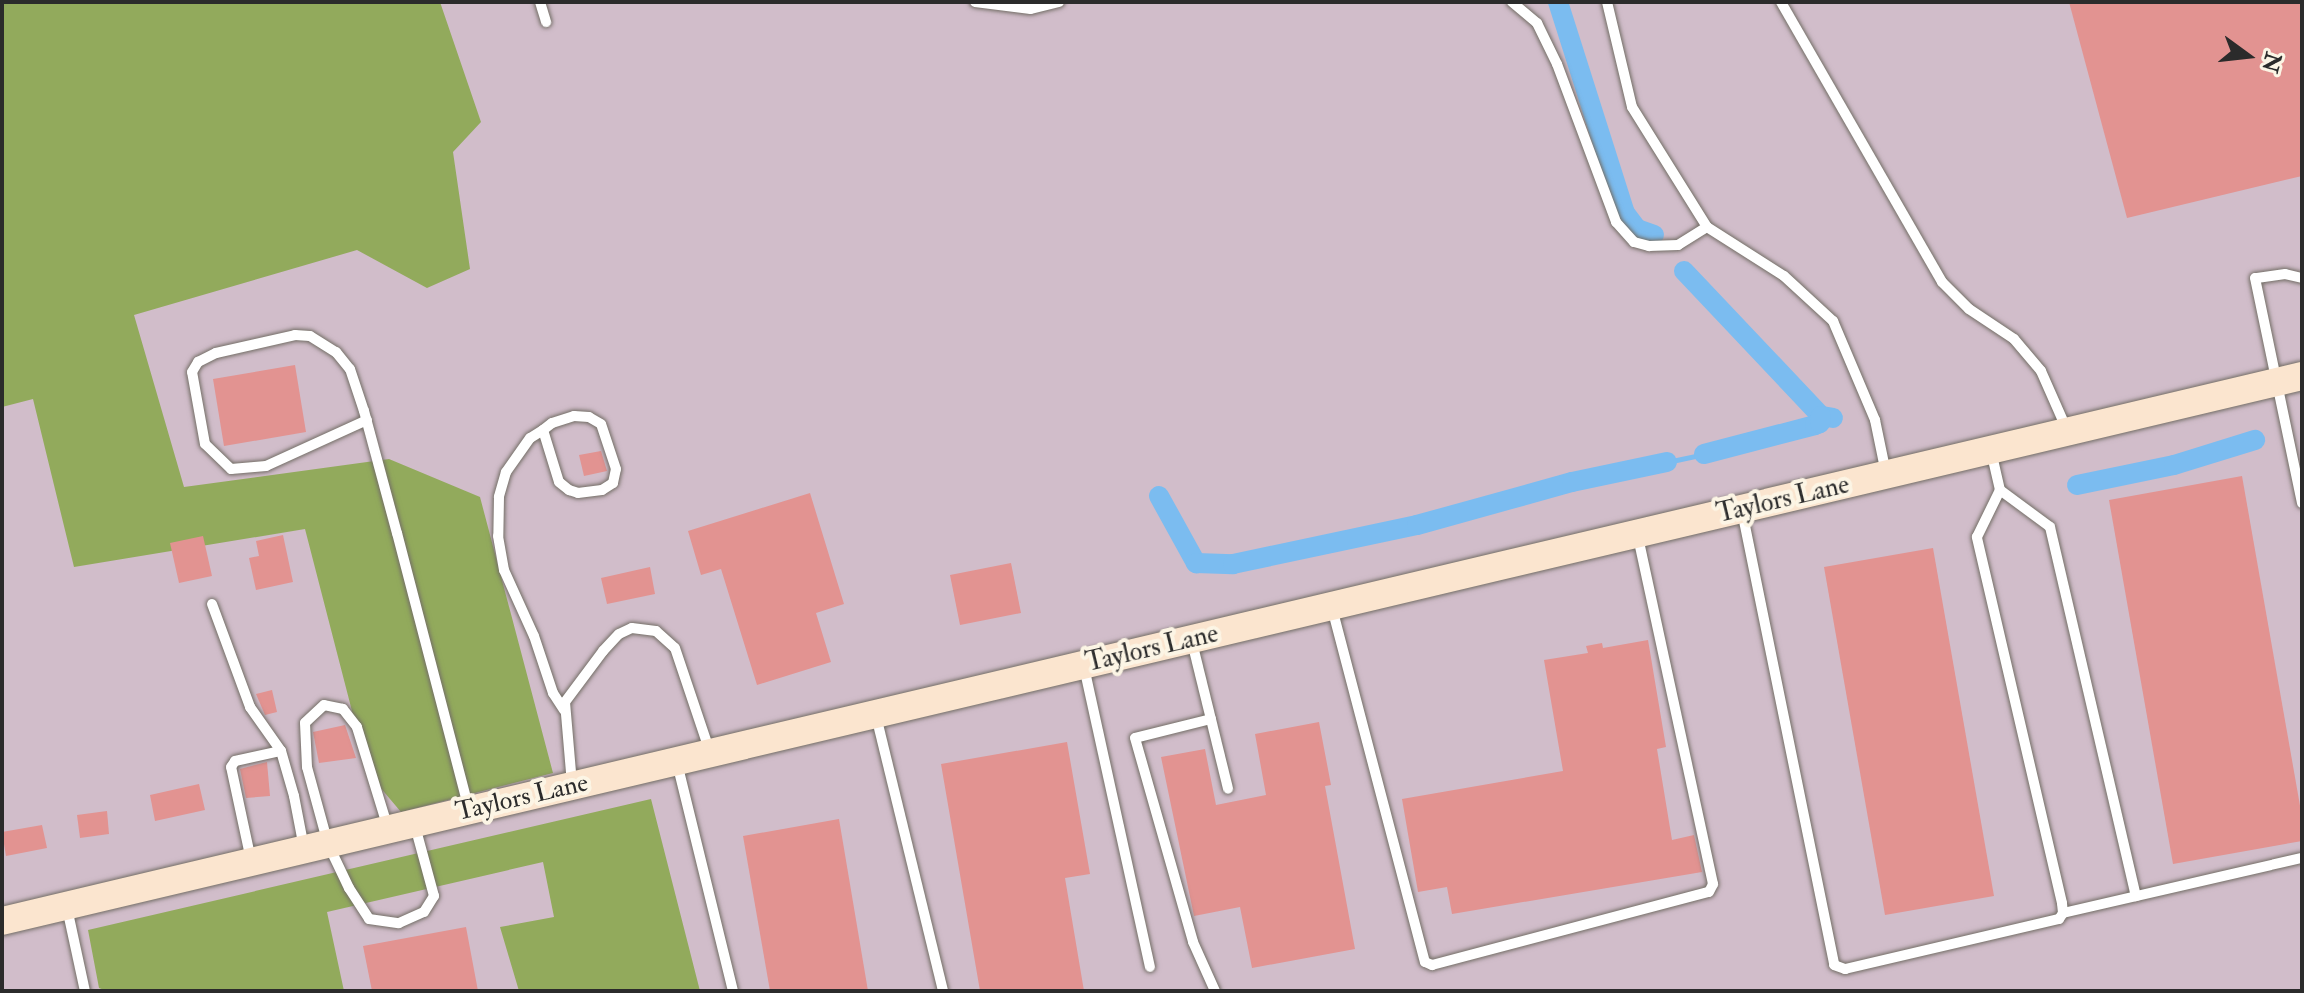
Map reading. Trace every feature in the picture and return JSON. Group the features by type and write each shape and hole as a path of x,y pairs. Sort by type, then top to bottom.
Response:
{"street":[{"name":"Taylors Lane","path":"2,921 2288,379"}],"lane":[{"path":"540,2 546,22"},
{"path":"975,2 1031,9 1059,2"},
{"path":"1512,2 1537,23 1557,64 1616,222 1634,242 1649,246 1678,245 1707,227"},
{"path":"1607,2 1632,107 1707,227 1784,276 1833,321 1875,420 1886,475"},
{"path":"1781,2 1942,282 1969,309 2014,339 2041,371 2068,432"},
{"path":"2302,278 2285,274 2255,278 2274,357 2288,379 2302,503"},
{"path":"365,416 266,466 231,469 205,444 192,387 192,372 198,362 216,353 295,335 310,336 336,352 350,369 365,416 469,811"},
{"path":"543,430 559,482 569,490 578,493 602,490 613,483 616,469 601,424 589,417 574,416 543,430 530,438 506,472 499,497 498,536 504,570 534,636 553,693 564,710 573,786"},
{"path":"1991,450 2000,490 1977,537 2063,913"},
{"path":"2000,490 2050,527 2136,896"},
{"path":"1742,509 1834,965 1845,969 2059,919 2063,913 2302,858"},
{"path":"1332,606 1425,962 1432,965 1709,892 1713,884 1638,534"},
{"path":"212,604 250,707 281,751 294,796 316,847 369,919 399,923 424,912 434,896 357,727 343,709 324,705 305,723 303,737 317,801 316,847"},
{"path":"564,710 569,696 619,634 632,628 656,631 675,648 710,754"},
{"path":"1191,640 1228,789"},
{"path":"1084,665 1150,967"},
{"path":"876,714 943,991"},
{"path":"1211,719 1135,738 1193,942 1215,991"},
{"path":"251,862 231,767 235,761 281,751"},
{"path":"677,761 733,991"},
{"path":"67,906 85,991"}],"shaded area":[{"path":"2,2 2302,2 2302,991 2,991"}],"green space":[{"path":"2,2 440,2 481,122 453,152 470,269 427,288 357,250 134,315 184,487 389,459 480,497 553,773 401,812 368,773 305,529 74,567 33,399 2,407"},
{"path":"651,799 700,991 519,991 500,927 554,917 543,862 327,912 344,991 107,991 99,988 88,930"}],"building":[{"path":"2069,2 2302,2 2302,176 2127,218"},
{"path":"295,365 306,432 224,446 213,379"},
{"path":"601,451 607,471 584,476 579,455"},
{"path":"2242,476 2302,817 2302,841 2173,864 2109,500"},
{"path":"810,493 844,604 816,613 831,662 757,685 721,569 701,575 688,531"},
{"path":"283,535 293,582 256,590 249,558 259,556 256,541"},
{"path":"203,536 212,576 179,583 170,543"},
{"path":"1933,548 1994,896 1885,915 1824,567"},
{"path":"1011,563 1021,613 960,625 950,575"},
{"path":"650,567 655,594 607,604 601,578"},
{"path":"1648,640 1666,747 1657,749 1672,840 1694,835 1702,872 1452,914 1447,887 1418,892 1402,799 1563,771 1544,660 1588,653 1586,646 1602,643 1603,648"},
{"path":"272,690 277,712 265,715 256,694"},
{"path":"1319,722 1331,785 1325,786 1355,949 1252,968 1240,907 1194,916 1161,757 1205,749 1216,805 1266,795 1255,734"},
{"path":"345,725 356,758 319,763 313,732"},
{"path":"1067,742 1090,874 1065,878 1084,991 980,991 941,764"},
{"path":"267,762 270,796 246,798 240,769"},
{"path":"199,784 205,810 155,821 150,795"},
{"path":"107,811 109,834 80,838 77,815"},
{"path":"839,819 868,991 770,991 743,836"},
{"path":"42,825 47,848 6,856 2,832"},
{"path":"466,927 478,991 372,991 363,946"}],"waterway":[{"path":"1558,2 1625,213 1637,229 1654,235"},
{"path":"1684,271 1821,416 1833,418"},
{"path":"1704,454 1815,425 1820,423 1821,416"},
{"path":"2077,485 2174,465 2255,440"},
{"path":"1667,462 1704,454"},
{"path":"1159,496 1196,563 1233,564 1417,525 1572,482 1667,462"}]}
